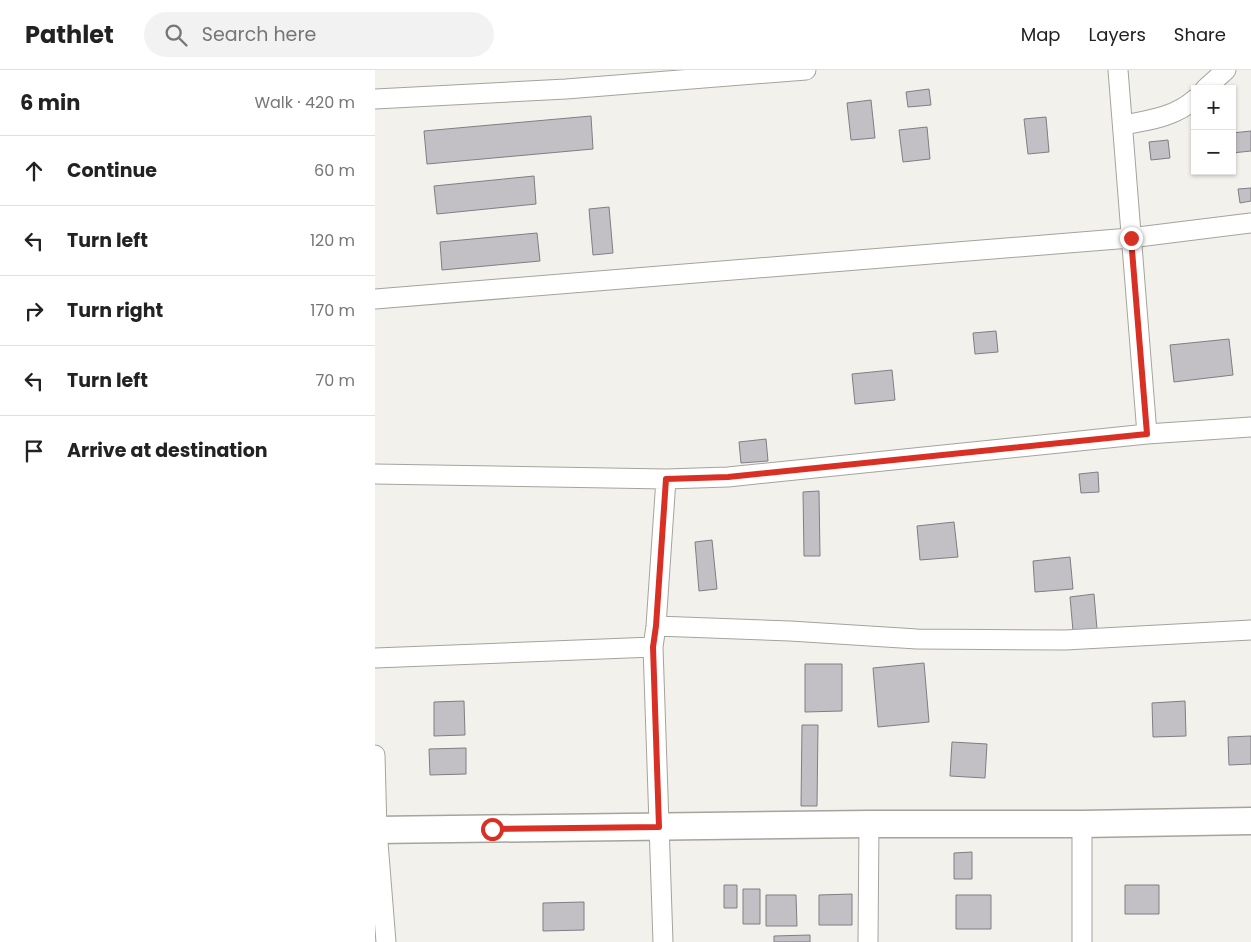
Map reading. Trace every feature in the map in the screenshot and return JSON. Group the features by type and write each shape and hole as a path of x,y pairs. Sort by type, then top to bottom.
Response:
{"street":[{"path":"375,98 566,89 806,70"},
{"path":"1118,70 1147,434"},
{"path":"1209,85 1225,70"},
{"path":"1123,125 1163,117 1191,102"},
{"path":"375,299 1131,238 1251,223"},
{"path":"375,474 666,479 728,477 1147,434 1251,427"},
{"path":"663,942 653,647 666,479"},
{"path":"656,626 790,630 917,639 1055,640 1251,630"},
{"path":"375,658 653,647"},
{"path":"375,755 376,830 386,942"},
{"path":"376,830 1251,821"},
{"path":"868,942 869,824"},
{"path":"1082,824 1083,942"}],"building":[{"path":"929,89 931,105 908,107 906,92"},
{"path":"871,100 875,138 851,140 847,103"},
{"path":"591,116 593,149 427,164 424,131"},
{"path":"1046,117 1049,152 1028,154 1024,119"},
{"path":"927,127 930,159 903,162 899,130"},
{"path":"1251,131 1251,151 1236,153 1236,133"},
{"path":"1168,140 1170,158 1151,160 1149,142"},
{"path":"534,176 536,204 437,214 434,186"},
{"path":"1251,188 1251,201 1240,203 1238,189"},
{"path":"609,207 613,253 593,255 589,209"},
{"path":"537,233 540,261 442,270 440,242"},
{"path":"996,331 998,352 975,354 973,333"},
{"path":"1229,339 1233,375 1174,382 1170,345"},
{"path":"892,370 895,400 855,404 852,374"},
{"path":"766,439 768,461 741,463 739,442"},
{"path":"1098,472 1099,492 1081,493 1079,474"},
{"path":"819,491 820,556 804,556 803,492"},
{"path":"954,522 958,557 920,560 917,526"},
{"path":"712,540 717,589 699,591 695,542"},
{"path":"1070,557 1073,589 1035,592 1033,561"},
{"path":"1094,594 1097,629 1073,631 1070,597"},
{"path":"924,663 929,722 878,727 873,668"},
{"path":"805,664 842,664 842,711 805,712"},
{"path":"464,701 465,735 434,736 434,702"},
{"path":"1185,701 1186,736 1153,737 1152,703"},
{"path":"802,725 818,725 817,806 801,806"},
{"path":"1251,736 1251,764 1229,765 1228,737"},
{"path":"952,742 987,744 985,778 950,776"},
{"path":"466,748 466,774 430,775 429,749"},
{"path":"972,852 972,879 954,879 954,853"},
{"path":"724,885 737,885 737,908 724,908"},
{"path":"1125,885 1159,885 1159,914 1125,914"},
{"path":"743,889 760,889 760,924 743,924"},
{"path":"852,894 852,925 819,925 819,895"},
{"path":"766,895 796,895 797,926 766,926"},
{"path":"956,895 991,895 991,929 956,929"},
{"path":"584,902 584,930 543,931 543,903"},
{"path":"810,935 810,942 774,942 774,936"}],"route":[{"path":"492,829 659,827 653,647 666,479 728,477 1147,434 1131,238"}]}
